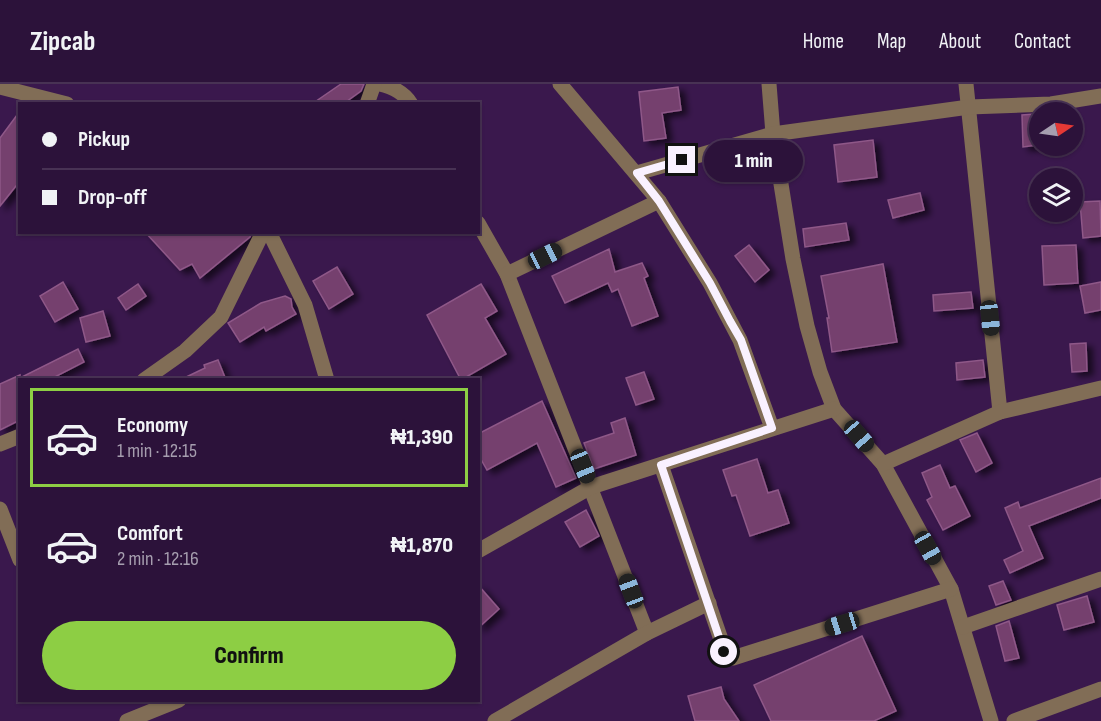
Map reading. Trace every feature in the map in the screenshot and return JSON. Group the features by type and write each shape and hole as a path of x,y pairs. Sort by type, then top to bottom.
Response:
{"street":[{"path":"368,102 374,84"},
{"path":"380,84 392,87 410,102"},
{"path":"560,84 659,201 710,283 741,340 772,428"},
{"path":"769,84 773,134 793,259 807,326 820,372 834,409 883,464 951,589 991,721"},
{"path":"966,84 1000,412"},
{"path":"0,87 59,102"},
{"path":"637,173 773,134 969,106 1051,104 1101,96"},
{"path":"507,274 659,201"},
{"path":"480,227 507,274 647,633"},
{"path":"147,378 185,351 221,317 262,234"},
{"path":"270,234 305,305 326,378"},
{"path":"883,464 1000,412 1101,388"},
{"path":"480,550 591,487 834,409"},
{"path":"0,444 18,437"},
{"path":"661,465 724,652 728,657 733,658 951,589"},
{"path":"0,509 18,555"},
{"path":"963,627 1101,579"},
{"path":"495,721 647,633 709,603"},
{"path":"1014,721 1101,689"},
{"path":"127,721 174,702"}],"building":[{"path":"341,84 364,84 361,91 346,102 315,102"},
{"path":"678,87 681,110 662,113 666,138 644,141 639,92"},
{"path":"18,114 18,184 0,206 0,138"},
{"path":"1029,114 1029,146 1023,147 1022,115"},
{"path":"873,140 877,177 838,182 834,145"},
{"path":"920,193 924,210 893,218 888,200"},
{"path":"1100,201 1101,236 1083,238 1083,202"},
{"path":"846,223 849,240 805,247 803,229"},
{"path":"147,234 251,234 200,278 192,264 180,270"},
{"path":"749,245 769,270 755,282 735,256"},
{"path":"1076,245 1078,283 1044,285 1042,246"},
{"path":"609,249 615,272 642,263 648,276 644,278 658,316 632,326 618,289 612,292 608,283 565,303 552,276"},
{"path":"883,264 897,342 832,352 827,318 829,318 821,276"},
{"path":"337,267 353,294 329,309 313,281"},
{"path":"63,282 78,309 55,322 40,296"},
{"path":"1101,282 1101,310 1085,313 1080,286"},
{"path":"138,284 146,296 126,310 118,298"},
{"path":"481,284 497,311 485,318 506,354 464,378 460,378 427,315"},
{"path":"971,292 973,308 934,311 933,295"},
{"path":"285,296 291,299 296,314 266,331 264,327 240,342 228,323 261,303"},
{"path":"103,311 110,336 86,342 80,318"},
{"path":"1086,343 1087,371 1072,372 1070,344"},
{"path":"78,349 84,362 53,378 20,378"},
{"path":"218,360 225,378 184,378 205,368 204,365"},
{"path":"983,360 985,377 957,380 956,363"},
{"path":"644,372 654,399 636,405 626,378"},
{"path":"20,375 18,378 18,421 0,430 0,384"},
{"path":"542,401 576,478 556,487 537,443 487,470 480,458 480,433"},
{"path":"625,418 636,455 594,469 584,443 614,433 611,423"},
{"path":"977,433 992,463 976,472 960,440"},
{"path":"757,459 768,493 778,490 789,523 750,536 736,495 732,496 723,470"},
{"path":"940,465 950,488 955,486 970,516 943,530 927,500 932,497 922,473"},
{"path":"1101,478 1101,498 1029,526 1043,558 1010,573 1004,560 1023,551 1005,508 1018,502 1020,508"},
{"path":"586,510 599,536 580,547 565,522"},
{"path":"1003,581 1011,600 996,605 989,586"},
{"path":"480,587 499,609 480,626"},
{"path":"1087,596 1094,622 1064,630 1057,605"},
{"path":"1009,621 1019,658 1005,661 996,626"},
{"path":"862,636 896,711 874,721 771,721 754,685"},
{"path":"721,687 724,699 739,721 695,721 688,696"}],"route":[{"path":"682,160 637,173 659,201 710,283 741,340 772,428 661,465 724,652"}]}
